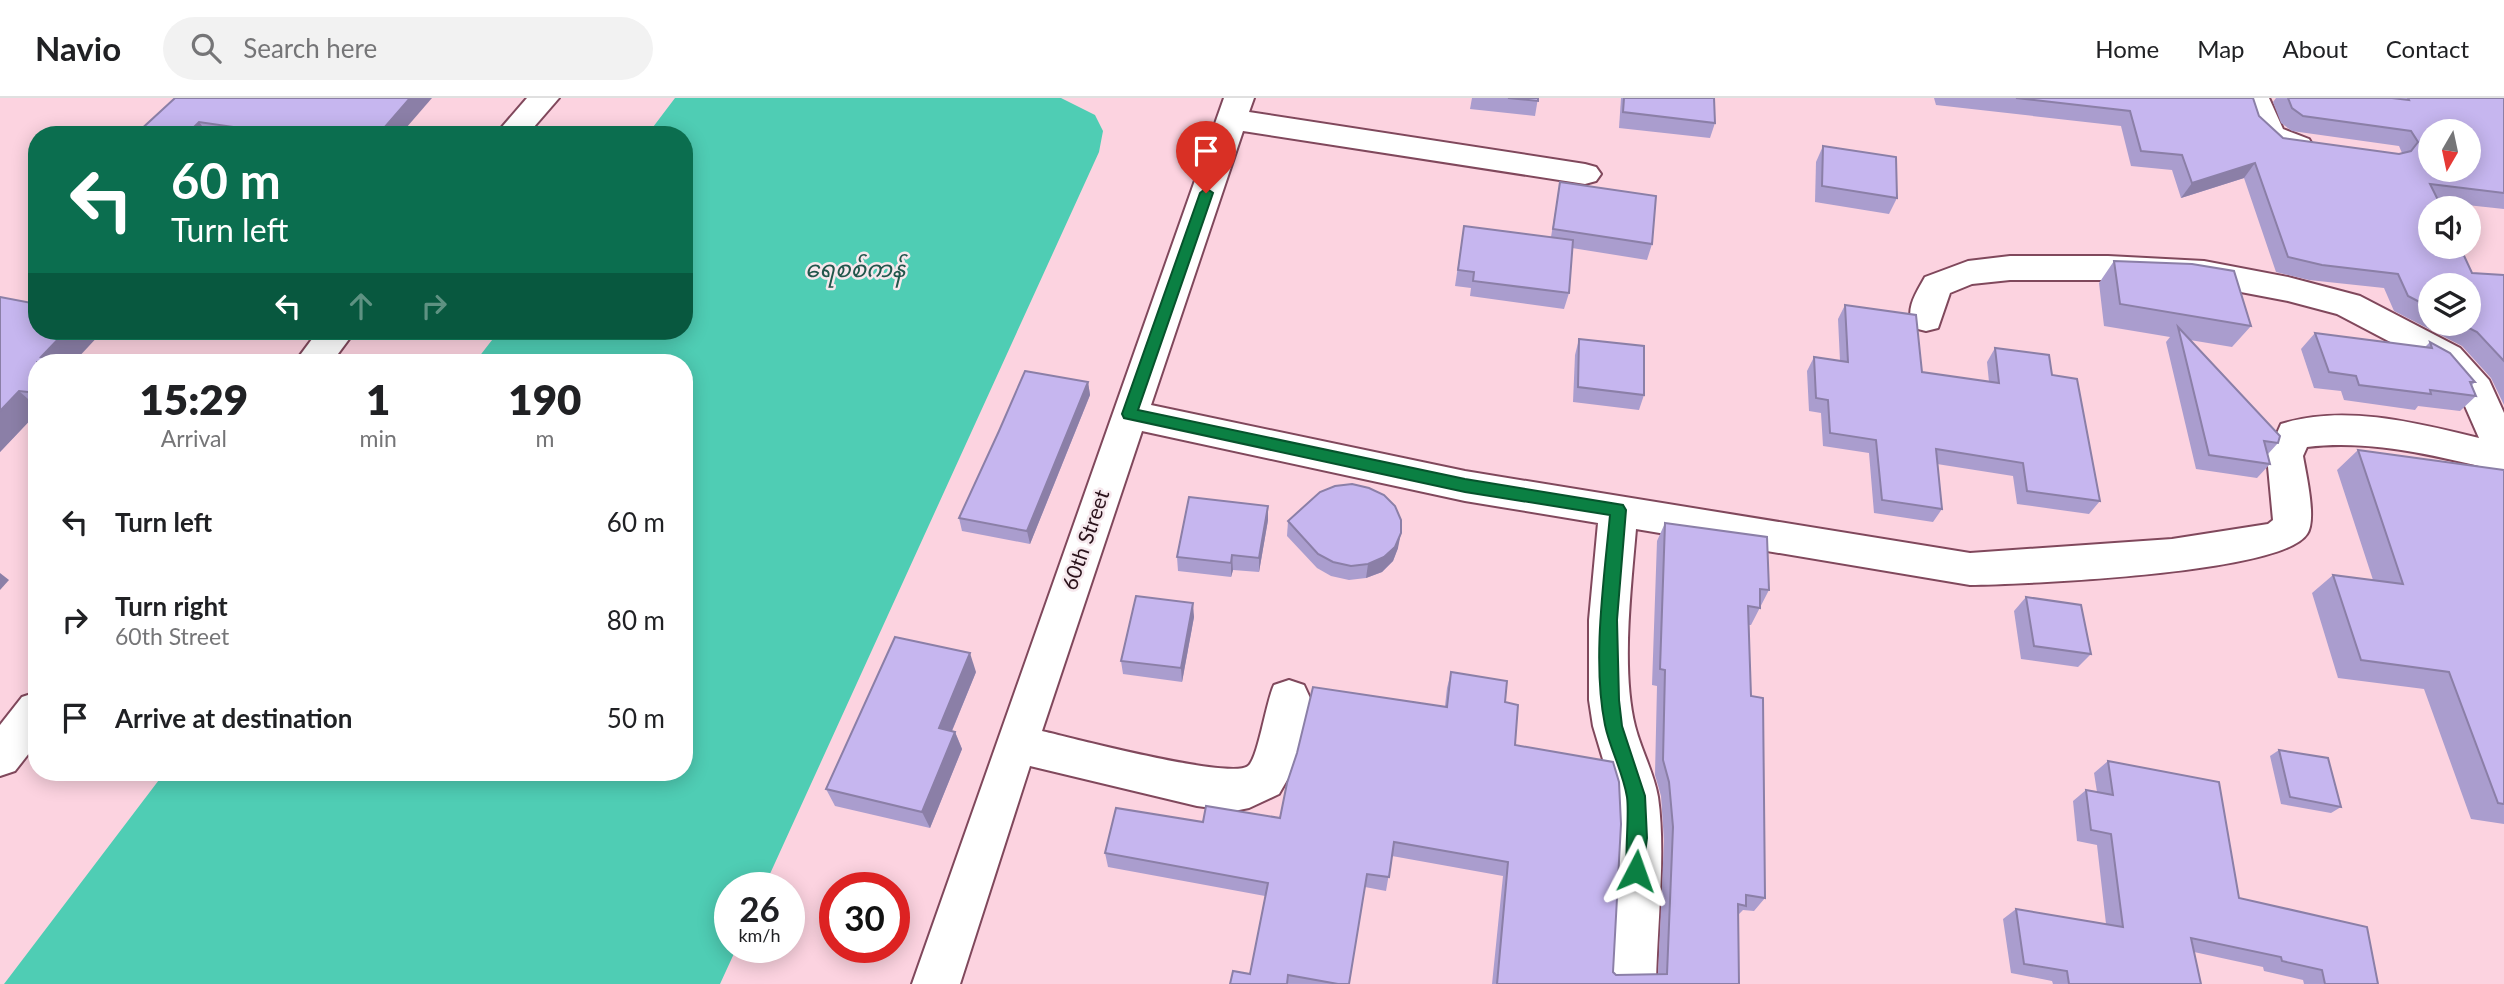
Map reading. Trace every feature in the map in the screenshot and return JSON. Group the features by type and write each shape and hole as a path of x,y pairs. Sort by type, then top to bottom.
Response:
{"street":[{"path":"518,126 544,98"},
{"path":"2254,98 2270,135 2283,143 2332,150"},
{"path":"1235,109 1585,174"},
{"name":"60th Street","path":"936,984 1235,109"},
{"path":"1129,414 1465,486 1970,569 2015,568 2172,555 2262,542 2281,535 2293,525 2285,456 2294,434 2323,429 2424,439 2497,438 2466,375 2448,356 2348,305 2288,289 2204,273 2108,268 2010,268 1968,273 1937,285 1928,302 1926,319"},
{"path":"319,354 330,340"},
{"path":"1618,510 1609,620 1610,700 1614,726 1636,796 1638,838 1632,984"},
{"path":"1016,744 1197,786 1234,791 1250,788 1264,780 1273,768 1289,698"},
{"path":"0,757 28,721"}],"water":[{"name":"ရေစစ်ကန်","path":"675,98 1061,98 1095,115 1103,131 1099,152 771,872 714,872 714,963 730,963 720,984 4,984 158,781 693,781 693,354 481,354 492,340 693,340 693,126 654,126"}],"building":[{"path":"175,98 410,98 386,126 227,126 199,122 195,126 145,126"},
{"path":"1508,98 1538,98 1538,101"},
{"path":"1624,98 1714,98 1715,123 1623,112"},
{"path":"2016,98 2253,98 2259,116 2283,138 2399,154 2411,151 2418,142 2411,131 2303,116 2292,108 2288,98 2504,98 2504,193 2430,184 2436,196 2418,196 2418,259 2466,259 2472,273 2418,273 2418,301 2408,296 2398,274 2322,265 2288,257 2255,163 2192,183 2182,155 2141,151 2130,111"},
{"path":"1823,146 1896,157 1897,198 1822,186"},
{"path":"1560,182 1656,196 1652,244 1553,229"},
{"path":"1464,226 1573,240 1569,293 1473,281 1474,272 1458,270"},
{"path":"2114,261 2192,264 2234,271 2251,326 2120,304"},
{"path":"2481,274 2504,275 2504,361 2481,336"},
{"path":"0,297 28,302 28,340 57,340 44,354 28,354 28,392 19,391 0,411"},
{"path":"1845,305 1916,315 1922,372 1999,383 1995,348 2049,355 2052,375 2077,379 2100,501 2027,491 2023,463 1936,449 1942,509 1882,500 1876,440 1830,433 1828,400 1816,398 1814,357 1848,362"},
{"path":"2178,327 2280,436 2278,443 2264,441 2270,464 2209,455"},
{"path":"2315,333 2432,348 2430,342 2450,353 2475,382 2470,382 2476,396 2430,390 2431,394 2359,385 2356,376 2329,372"},
{"path":"1579,339 1644,346 1644,395 1578,387"},
{"path":"1025,371 1088,382 1027,531 959,518 999,431"},
{"path":"2358,450 2504,470 2504,804 2498,803 2449,672 2361,660 2333,575 2403,584"},
{"path":"1352,484 1384,495 1395,506 1401,520 1401,533 1395,547 1384,557 1368,564 1351,566 1333,562 1318,554 1288,521 1320,492 1335,486"},
{"path":"1189,497 1268,506 1259,558 1232,555 1231,563 1177,557"},
{"path":"1665,523 1767,537 1769,590 1760,589 1760,608 1748,606 1751,696 1763,698 1765,898 1746,895 1746,906 1738,904 1739,984 1497,984 1508,862 1394,842 1389,877 1367,874 1349,984 1288,975 1287,984 1230,984 1233,971 1250,974 1268,883 1105,853 1116,808 1203,822 1206,806 1280,818 1313,687 1447,707 1451,672 1507,681 1505,702 1518,705 1515,745 1613,762 1619,782 1621,824 1613,972 1616,975 1667,974 1673,827 1669,782 1663,760 1665,670 1660,669"},
{"path":"1136,596 1193,603 1181,668 1121,661"},
{"path":"2026,597 2081,605 2091,654 2034,646"},
{"path":"895,637 970,653 939,728 955,732 922,812 826,789"},
{"path":"2279,750 2328,758 2341,807 2290,797"},
{"path":"2108,761 2219,782 2239,898 2367,927 2378,984 2325,984 2322,970 2282,961 2281,957 2191,938 2201,984 2069,984 2067,971 2024,964 2016,909 2123,927 2111,834 2091,830 2086,790 2113,795"}],"route":[{"path":"1206,193 1129,414 1465,486 1618,510 1609,620 1610,700 1614,726 1636,796 1636,871"}]}
